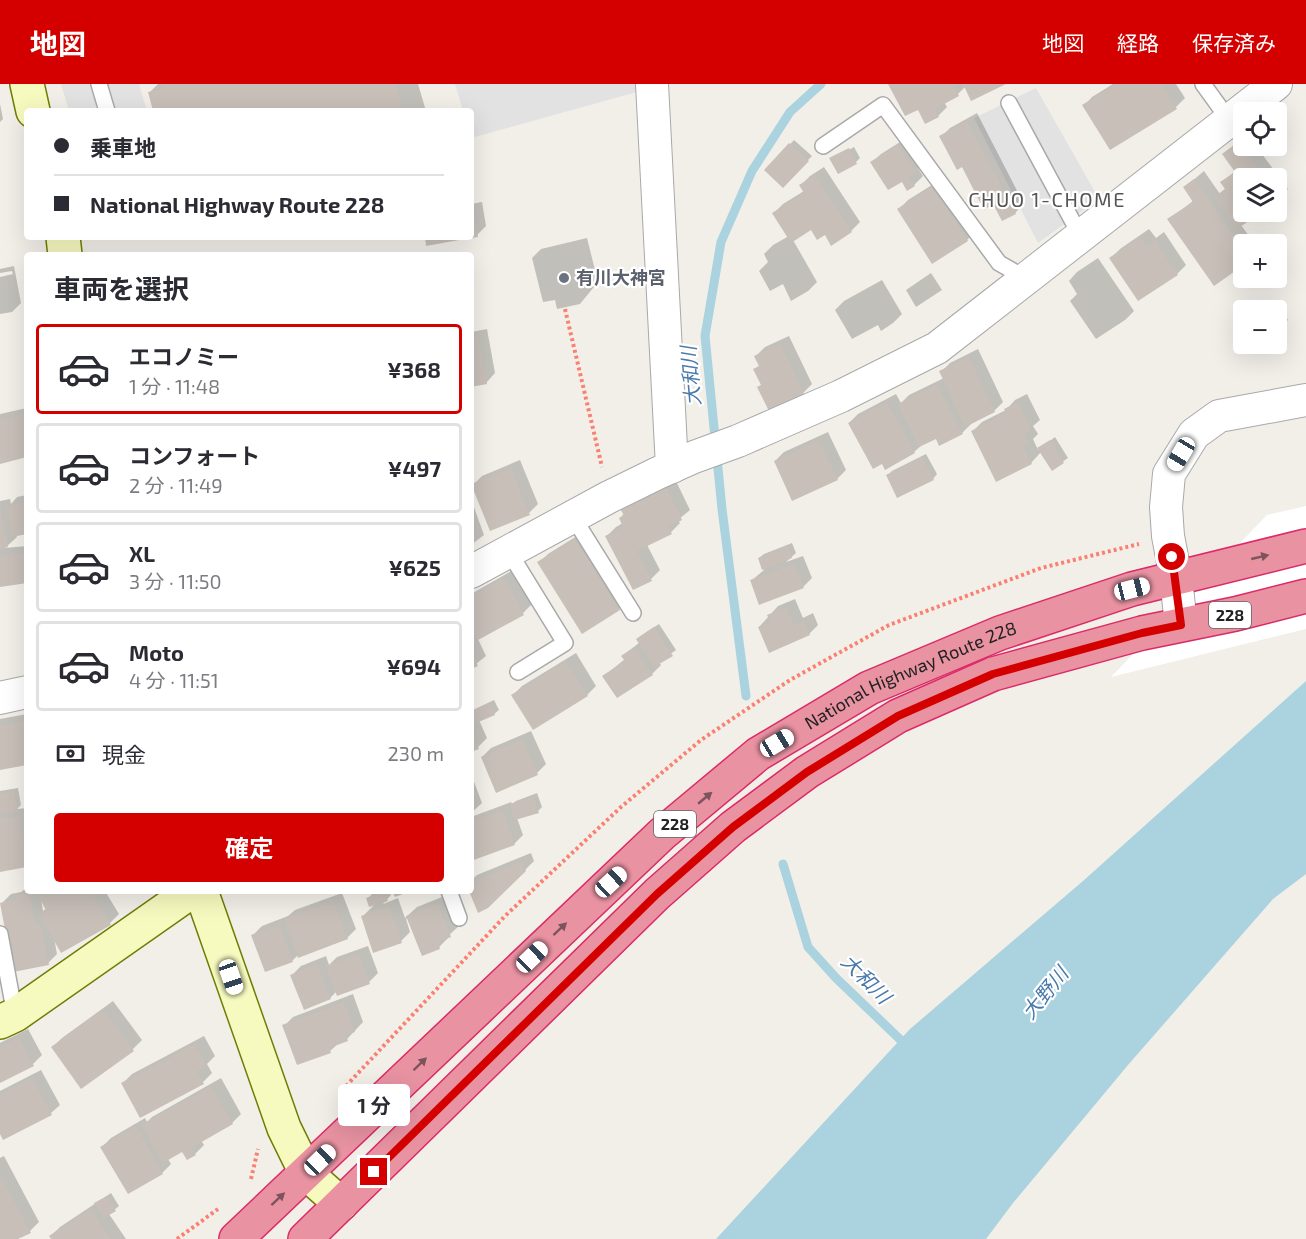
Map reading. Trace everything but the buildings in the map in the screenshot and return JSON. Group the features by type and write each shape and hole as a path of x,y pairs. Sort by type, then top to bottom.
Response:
{"highway":[{"name":"National Highway Route 228","path":"236,1239 662,834 758,754 869,688 989,638 1132,589 1306,546"},
{"name":"National Highway Route 228","path":"305,1239 657,894 733,827 807,772 898,716 993,674 1167,628 1306,596"}],"street":[{"path":"27,84 32,108"},
{"path":"652,84 683,462"},
{"path":"474,570 609,497 683,462 738,441 841,396 937,348 1276,84"},
{"path":"1167,628 1176,578 1167,517 1169,474 1194,434 1219,416 1306,400"},
{"path":"0,698 24,693"},
{"path":"8,1018 188,894"},
{"path":"202,894 284,1128 306,1173 341,1204"}],"lane":[{"path":"99,84 106,108"},
{"path":"1203,84 1229,120"},
{"path":"1009,103 1080,235"},
{"path":"823,146 883,105 999,264 1025,278"},
{"path":"573,517 633,613"},
{"path":"509,552 565,642 518,672"},
{"path":"450,894 459,918"},
{"path":"0,933 8,1018"}],"path":[{"path":"565,309 609,497"},
{"path":"177,1239 222,1206"}],"shaded area":[{"path":"61,84 139,84 146,108 68,108"},
{"path":"455,84 642,84 644,90 474,137 474,108 462,108"},
{"path":"1036,88 1099,199 1038,243 974,118"}],"water":[{"name":"大野川","path":"1306,681 1306,874 1273,899 1128,1065 1013,1203 986,1239 716,1239 910,1029 1083,881"}],"pier":[{"path":"1306,506 1306,629 1111,677 1267,515"}],"waterway":[{"name":"大和川","path":"746,696 722,509 705,336 721,242 752,171 790,112 821,84"},
{"name":"大和川","path":"783,864 808,947 836,978 908,1047"}],"place":[{"name":"有川大神宮","path":"564,278"}],"district":[{"name":"CHUO 1-CHOME","path":"1047,200"}],"route":[{"path":"374,1172 657,894 733,827 807,772 898,716 993,674 1142,633 1181,625 1172,557"}]}
